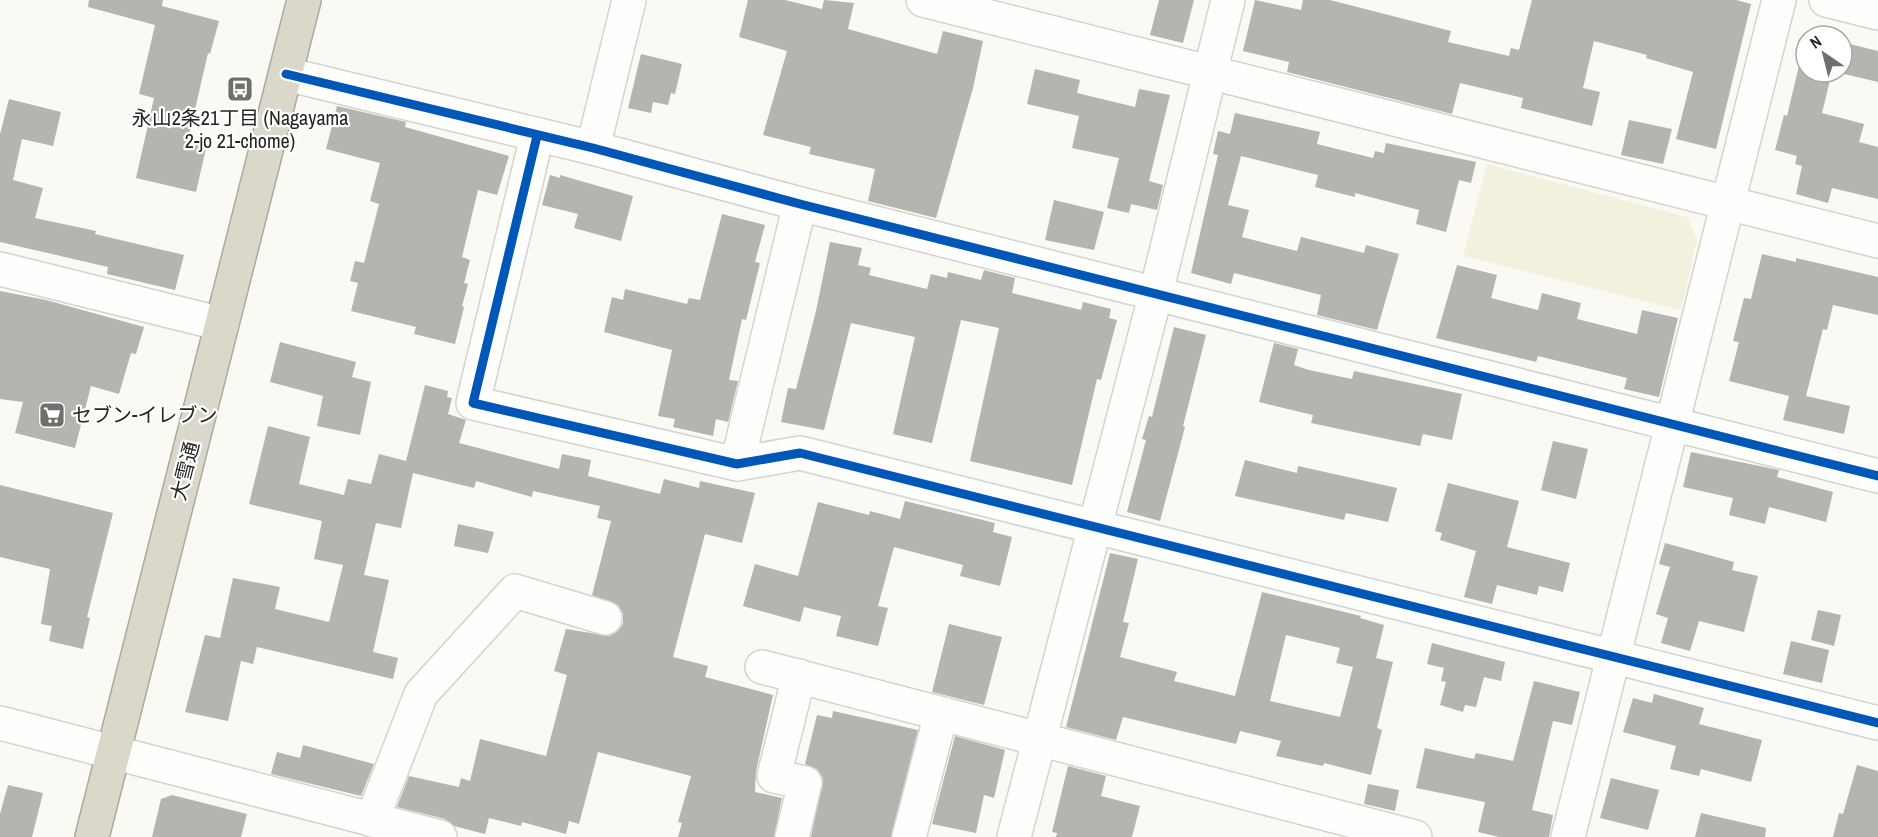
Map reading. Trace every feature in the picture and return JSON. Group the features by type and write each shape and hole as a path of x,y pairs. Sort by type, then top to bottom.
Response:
{"highway":[{"name":"大雪通","path":"92,837 304,0"}],"street":[{"path":"593,148 629,0"},
{"path":"923,0 1878,242"},
{"path":"1014,837 1041,741 1156,293 1228,0"},
{"path":"1568,837 1779,0"},
{"path":"1826,0 1878,13"},
{"path":"286,74 593,148 800,204 1878,476"},
{"path":"537,136 473,403 737,464 801,453 1878,723"},
{"path":"737,464 800,204"},
{"path":"0,269 222,324"},
{"path":"390,828 421,694 515,591 605,618"},
{"path":"762,667 1415,837"},
{"path":"792,837 806,783 774,776 799,676"},
{"path":"909,837 941,714"},
{"path":"0,723 390,828 440,837"}],"shaded area":[{"path":"1487,164 1687,217 1697,239 1681,310 1463,256"}],"building":[{"path":"89,0 163,0 162,6 219,21 210,54 208,53 188,140 207,144 196,192 136,178 154,98 139,94 155,25 88,7"},
{"path":"748,0 785,0 822,9 824,0 854,3 848,29 937,54 943,31 983,41 973,88 936,218 868,201 875,169 809,154 811,147 763,135 787,51 739,37"},
{"path":"1159,0 1194,0 1183,43 1150,35"},
{"path":"1255,0 1301,10 1303,0 1330,0 1451,31 1448,42 1509,56 1511,48 1519,50 1532,0 1736,0 1751,4 1716,149 1676,139 1693,72 1646,58 1647,55 1594,41 1583,88 1600,92 1592,126 1521,108 1523,98 1460,83 1452,114 1287,72 1289,62 1243,51"},
{"path":"1854,45 1878,51 1878,82 1854,76"},
{"path":"641,54 682,64 675,94 671,93 668,105 653,102 651,113 628,108"},
{"path":"1035,69 1080,80 1077,93 1135,107 1139,89 1170,95 1149,181 1163,185 1157,210 1131,204 1129,213 1107,208 1119,158 1072,148 1079,116 1027,104"},
{"path":"1795,84 1829,84 1822,113 1864,124 1859,142 1878,147 1878,199 1832,188 1828,203 1796,194 1802,166 1795,164 1797,156 1775,150 1784,115 1787,116"},
{"path":"9,99 61,112 53,146 22,139 13,180 43,188 35,218 96,231 95,234 184,255 175,290 107,274 108,267 0,242 0,134"},
{"path":"337,106 406,122 405,127 509,156 497,195 478,190 462,257 470,260 464,283 468,284 462,306 464,307 455,344 414,334 416,327 351,311 358,283 350,281 355,261 364,263 379,204 370,201 380,163 326,149"},
{"path":"1235,113 1320,132 1317,144 1373,158 1375,151 1384,153 1386,143 1476,162 1471,183 1459,180 1446,232 1416,224 1419,210 1355,193 1355,197 1315,187 1318,175 1241,156 1228,205 1249,210 1242,237 1297,251 1301,237 1364,253 1366,245 1399,254 1377,330 1317,315 1321,295 1234,273 1231,284 1191,273 1218,155 1213,154 1218,131 1230,134"},
{"path":"1629,120 1672,129 1663,164 1621,155"},
{"path":"550,175 560,178 560,175 633,196 621,241 574,228 578,214 542,205"},
{"path":"1054,200 1104,212 1094,250 1045,240"},
{"path":"722,214 765,225 755,262 760,263 746,320 742,319 729,380 738,381 728,422 716,419 713,436 673,427 675,419 658,416 672,350 604,332 612,297 623,300 625,289 687,304 689,298 700,300"},
{"path":"830,242 862,248 858,265 871,268 869,275 927,289 931,274 947,278 948,272 981,280 984,270 1015,278 1012,293 1081,310 1083,302 1111,309 1109,318 1117,320 1101,380 1097,379 1072,485 970,461 999,328 961,320 932,443 893,434 915,337 851,323 824,430 781,422 788,388 796,389 816,311"},
{"path":"1762,254 1796,262 1796,258 1878,277 1878,315 1833,305 1827,330 1823,329 1806,396 1850,406 1844,434 1783,420 1789,396 1729,381 1739,342 1733,341 1744,298 1751,299"},
{"path":"1457,265 1497,275 1491,298 1538,310 1542,293 1581,303 1577,319 1637,334 1642,310 1678,318 1659,397 1624,389 1627,378 1538,356 1536,362 1436,338"},
{"path":"0,291 46,300 144,327 136,354 131,353 119,394 91,386 75,448 15,433 23,402 0,399"},
{"path":"1174,327 1206,335 1160,521 1127,512 1146,440 1142,439 1149,416 1152,417"},
{"path":"280,342 356,362 352,377 371,382 360,435 317,426 323,396 270,382"},
{"path":"1274,343 1298,349 1294,365 1309,370 1352,379 1354,371 1462,394 1452,440 1423,434 1420,446 1311,423 1313,415 1259,402"},
{"path":"425,385 448,391 447,397 452,398 448,414 466,420 459,443 559,469 562,454 591,460 588,476 660,494 664,479 699,488 700,481 755,493 742,543 705,534 673,657 708,666 705,677 773,695 756,771 755,792 782,798 774,837 678,837 682,823 678,822 691,776 598,752 579,824 569,821 566,834 522,822 521,826 489,818 485,834 454,826 445,819 397,807 409,776 459,787 461,778 470,781 480,739 546,756 567,675 554,671 566,629 609,636 617,632 623,624 623,614 618,605 592,595 611,521 597,518 600,506 533,491 532,497 476,481 474,488 413,473 401,528 376,523 364,575 389,580 373,652 398,658 393,679 257,647 253,664 241,661 228,721 185,712 205,635 220,638 233,578 280,587 275,609 329,622 343,565 314,559 322,521 249,504 268,426 310,437 299,484 344,495 348,479 371,484 379,454 406,461"},
{"path":"1553,441 1588,449 1576,499 1541,490"},
{"path":"1691,452 1779,470 1777,477 1833,492 1826,522 1769,507 1765,524 1729,515 1733,498 1683,487"},
{"path":"1245,460 1297,473 1298,466 1397,488 1388,522 1346,513 1344,520 1235,496"},
{"path":"1448,483 1519,501 1507,547 1570,563 1563,592 1539,586 1537,595 1497,585 1492,604 1464,597 1476,551 1440,540 1442,533 1435,531"},
{"path":"0,485 113,513 87,617 90,618 83,649 49,641 52,626 41,624 50,569 0,557"},
{"path":"905,501 995,523 993,532 1012,537 1000,586 960,576 963,565 894,547 878,606 888,608 878,646 836,636 841,616 804,607 800,622 743,606 755,564 798,576 818,502 869,515 870,511 900,519"},
{"path":"458,524 494,532 488,553 454,546"},
{"path":"1665,543 1734,562 1732,570 1758,576 1744,632 1699,621 1690,651 1661,643 1668,618 1656,614 1670,567 1659,564"},
{"path":"1110,553 1138,559 1123,622 1129,623 1120,657 1177,672 1174,681 1235,696 1262,592 1361,616 1360,618 1384,625 1376,658 1393,662 1377,728 1382,730 1371,775 1324,763 1323,766 1276,756 1281,741 1240,731 1236,744 1123,717 1116,740 1066,727","holes":["1286,635 1340,648 1336,663 1353,667 1340,717 1270,701"]},
{"path":"1818,610 1841,615 1834,646 1811,640"},
{"path":"949,624 1002,637 984,705 932,692"},
{"path":"1791,641 1829,650 1822,683 1783,674"},
{"path":"1432,643 1505,662 1501,681 1484,677 1476,707 1465,705 1463,712 1440,705 1446,682 1441,681 1444,668 1427,664"},
{"path":"1534,681 1580,692 1572,725 1553,721 1532,810 1553,815 1549,837 1499,837 1478,832 1485,802 1416,788 1425,748 1474,759 1476,753 1513,761"},
{"path":"1654,694 1704,708 1699,724 1762,740 1751,782 1701,769 1699,776 1670,769 1676,746 1623,732 1633,698 1652,703"},
{"path":"833,711 918,730 891,837 811,837 823,778 817,769 805,764 817,715 832,718"},
{"path":"955,736 1005,750 994,798 984,795 976,833 932,824"},
{"path":"303,745 374,764 361,796 271,774 277,752 300,758"},
{"path":"1857,765 1878,771 1878,837 1833,837 1839,813 1843,814"},
{"path":"1068,766 1106,776 1101,796 1140,806 1132,837 1056,837 1057,833 1052,832"},
{"path":"1611,778 1659,790 1648,830 1600,818"},
{"path":"1368,784 1399,790 1395,811 1364,804"},
{"path":"8,785 43,793 32,837 0,837 0,814"},
{"path":"172,795 247,814 241,837 152,837 161,799"},
{"path":"1701,813 1766,828 1765,837 1695,837"}],"cycle path":[{"path":"286,74 593,148 800,204 1878,476"},
{"path":"537,136 473,403 737,464 800,453 1878,723"}],"place":[{"name":"永山2条21丁目 (Nagayama 2-jo 21-chome)","path":"240,89"},
{"name":"セブン-イレブン","path":"52,415"}]}
